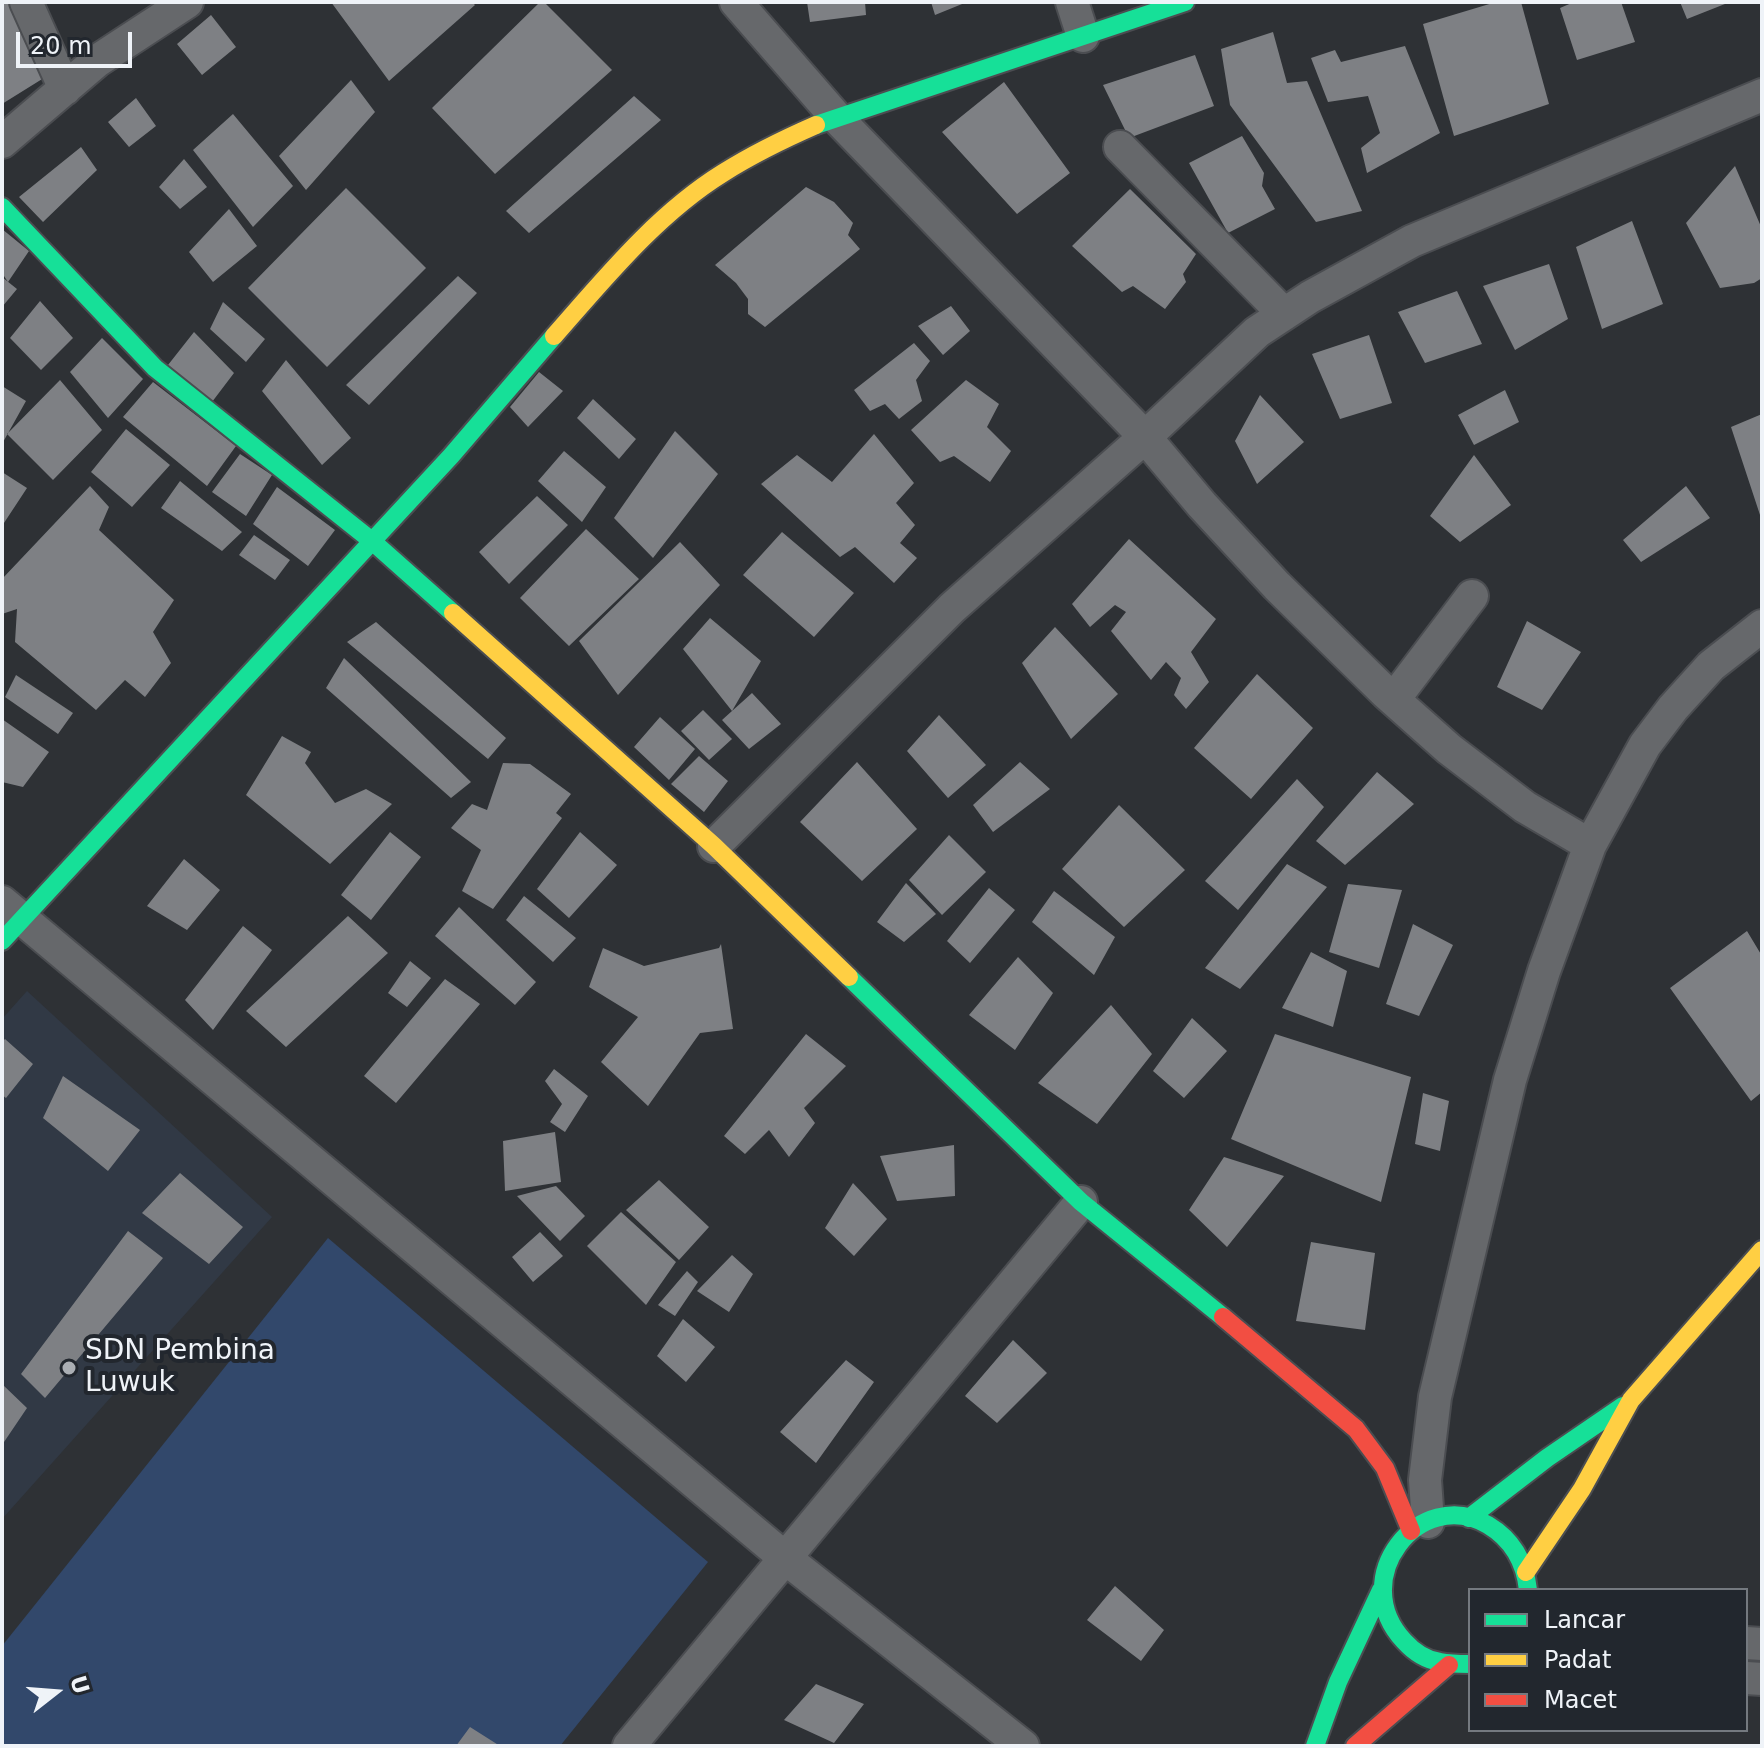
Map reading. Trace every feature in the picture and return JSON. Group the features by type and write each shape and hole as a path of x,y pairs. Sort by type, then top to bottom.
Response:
{"main road":[{"path":"9,921 451,456 604,279 668,215 720,174 775,142 836,117 1185,2"},
{"path":"2,207 155,368 372,541 714,846 1081,1202 1343,1415 1382,1460 1419,1526"},
{"path":"1528,1585 1631,1400 1762,1250"},
{"path":"1469,1518 1547,1458 1631,1400"},
{"path":"1468,1664 1449,1665 1427,1660 1408,1648 1393,1632 1384,1612 1381,1590 1384,1567 1394,1547 1419,1526 1441,1517 1469,1518 1485,1523 1511,1543 1520,1557 1528,1585"},
{"path":"1315,1746 1338,1682 1381,1590"},
{"path":"1355,1746 1449,1665"}],"street":[{"path":"26,2 65,89"},
{"path":"2,142 97,61 187,2"},
{"path":"736,2 836,117 1145,437 1202,505 1277,586 1449,749 1525,807 1590,845"},
{"path":"1072,2 1083,36"},
{"path":"714,846 952,608 1145,437 1257,332 1412,241 1762,95"},
{"path":"1120,147 1284,314"},
{"path":"1394,699 1472,596"},
{"path":"1419,1526 1435,1397 1510,1080 1544,971 1590,845 1645,745 1673,708 1711,666 1762,626"},
{"path":"9,921 785,1558 1023,1746"},
{"path":"629,1746 1081,1202"}],"shaded area":[{"name":"SDN Pembina Luwuk","path":"27,991 272,1217 2,1519 2,1019"},
{"path":"328,1238 708,1562 560,1746 2,1746 2,1646"}],"building":[{"path":"2,2 13,2 47,76 2,104"},
{"path":"331,2 472,2 475,5 389,81"},
{"path":"540,2 544,2 612,70 495,174 432,108"},
{"path":"807,2 865,2 866,15 810,22"},
{"path":"931,2 967,2 935,15"},
{"path":"1496,2 1521,2 1549,104 1454,136 1423,24"},
{"path":"1574,2 1621,2 1635,42 1577,60 1560,8"},
{"path":"1680,2 1730,2 1687,19"},
{"path":"211,15 236,47 202,75 177,44"},
{"path":"1273,32 1287,83 1307,81 1362,211 1316,222 1230,105 1221,49"},
{"path":"1405,46 1440,133 1367,173 1361,148 1380,133 1368,96 1328,102 1311,58 1335,50 1341,62"},
{"path":"1195,55 1214,106 1129,138 1103,85"},
{"path":"351,80 375,112 306,190 279,156"},
{"path":"1004,82 1070,173 1017,214 942,132"},
{"path":"634,96 661,120 529,233 506,211"},
{"path":"136,98 156,126 129,147 108,122"},
{"path":"233,114 293,186 253,227 193,150"},
{"path":"1242,136 1264,173 1262,186 1275,209 1228,233 1189,163"},
{"path":"81,147 97,170 43,222 19,197"},
{"path":"184,159 207,187 180,209 159,187"},
{"path":"1735,166 1762,229 1762,278 1754,283 1720,288 1686,223"},
{"path":"806,187 834,202 853,223 848,235 860,249 765,327 748,314 748,299 736,283 715,265"},
{"path":"346,188 426,268 327,367 248,288"},
{"path":"1130,189 1196,254 1183,274 1186,282 1165,309 1133,286 1122,292 1072,246"},
{"path":"229,209 257,246 213,282 189,252"},
{"path":"1632,221 1663,304 1602,329 1576,247"},
{"path":"2,229 29,251 8,282 2,273"},
{"path":"1549,264 1568,319 1515,350 1483,286"},
{"path":"458,276 477,293 369,405 346,385"},
{"path":"2,277 17,289 2,307"},
{"path":"1457,291 1482,344 1425,363 1398,312"},
{"path":"40,301 73,338 41,370 10,338"},
{"path":"223,302 265,339 246,362 210,329"},
{"path":"951,306 970,331 943,355 918,326"},
{"path":"194,332 234,373 212,402 168,365"},
{"path":"1369,335 1392,403 1340,419 1312,354"},
{"path":"102,338 143,379 108,418 70,372"},
{"path":"914,343 930,361 916,380 922,401 899,419 885,404 870,411 854,390"},
{"path":"286,360 351,438 322,465 262,391"},
{"path":"539,372 563,391 528,427 510,407"},
{"path":"60,380 102,430 53,480 7,434"},
{"path":"966,380 999,404 987,427 1011,451 990,482 954,456 940,462 911,430"},
{"path":"153,382 236,446 207,486 123,417"},
{"path":"2,386 26,401 2,444"},
{"path":"1505,390 1519,422 1474,445 1458,415"},
{"path":"1260,395 1304,442 1257,484 1235,441"},
{"path":"593,399 636,439 619,459 577,418"},
{"path":"1762,414 1762,518 1761,518 1731,427"},
{"path":"126,429 170,465 132,507 91,472"},
{"path":"675,431 718,474 653,558 614,518"},
{"path":"874,434 914,483 896,503 915,525 900,543 917,558 894,583 855,547 840,557 761,484 797,455 832,482"},
{"path":"564,451 606,487 582,522 538,481"},
{"path":"240,454 272,475 246,516 212,492"},
{"path":"1474,455 1511,505 1460,542 1430,516"},
{"path":"2,472 27,488 2,526"},
{"path":"180,481 242,532 222,551 161,508"},
{"path":"90,486 109,507 99,530 174,600 153,632 171,663 145,697 125,680 96,710 15,642 17,609 2,614 2,579"},
{"path":"1686,486 1710,518 1641,562 1623,540"},
{"path":"277,487 335,530 308,566 253,524"},
{"path":"537,496 568,525 509,584 479,552"},
{"path":"586,529 639,579 569,646 520,598"},
{"path":"782,532 854,593 814,637 743,575"},
{"path":"254,535 290,560 275,580 239,555"},
{"path":"1129,539 1216,619 1191,652 1209,682 1186,709 1174,695 1181,678 1166,662 1151,680 1111,631 1126,612 1115,605 1090,627 1072,604"},
{"path":"680,542 720,585 618,695 579,641"},
{"path":"710,618 761,661 732,711 683,649"},
{"path":"1527,621 1581,652 1542,710 1497,687"},
{"path":"376,622 506,738 488,759 347,642"},
{"path":"1055,627 1118,694 1071,739 1022,663"},
{"path":"344,658 471,782 451,798 326,688"},
{"path":"1257,674 1313,728 1251,799 1194,748"},
{"path":"16,675 73,713 58,734 5,697"},
{"path":"752,693 781,724 749,749 722,720"},
{"path":"703,710 732,739 709,760 681,731"},
{"path":"939,715 986,765 948,798 907,751"},
{"path":"660,717 695,749 669,780 634,747"},
{"path":"2,719 49,752 23,787 2,782"},
{"path":"282,736 311,752 305,763 335,803 366,789 392,804 330,864 246,795"},
{"path":"699,756 728,781 704,812 671,784"},
{"path":"857,762 917,829 862,881 800,822"},
{"path":"1020,762 1050,789 993,832 973,805"},
{"path":"503,763 530,764 571,794 556,813 562,818 493,909 462,891 481,850 451,828 472,804 487,810"},
{"path":"1377,772 1414,804 1345,865 1316,841"},
{"path":"1297,779 1324,807 1238,910 1205,881"},
{"path":"1119,805 1185,870 1124,927 1062,869"},
{"path":"390,832 421,857 371,920 341,895"},
{"path":"580,832 617,865 569,918 537,889"},
{"path":"949,835 986,872 942,915 909,880"},
{"path":"184,859 220,890 187,930 147,906"},
{"path":"1287,864 1327,887 1240,989 1205,968"},
{"path":"906,883 936,914 904,942 877,922"},
{"path":"1348,884 1402,890 1379,968 1329,952"},
{"path":"989,888 1015,910 970,963 947,941"},
{"path":"1054,891 1115,937 1094,975 1032,922"},
{"path":"524,896 576,938 553,962 506,920"},
{"path":"459,907 536,982 515,1005 435,936"},
{"path":"348,916 388,953 286,1047 246,1011"},
{"path":"1413,924 1453,945 1419,1016 1386,1004"},
{"path":"243,926 272,950 213,1030 185,1000"},
{"path":"1747,931 1762,956 1762,1092 1751,1101 1670,988"},
{"path":"721,944 733,1029 700,1033 648,1106 601,1062 638,1017 589,987 603,948 644,966 719,948"},
{"path":"1311,952 1347,971 1333,1027 1282,1008"},
{"path":"1018,957 1053,993 1015,1050 969,1015"},
{"path":"410,961 431,978 407,1007 388,993"},
{"path":"445,979 480,1004 396,1103 364,1076"},
{"path":"1111,1005 1152,1054 1097,1124 1038,1083"},
{"path":"1192,1018 1227,1051 1184,1098 1153,1071"},
{"path":"806,1034 846,1066 804,1108 815,1123 789,1157 769,1130 745,1154 724,1136"},
{"path":"1275,1034 1411,1077 1381,1202 1231,1139"},
{"path":"5,1039 33,1064 6,1098 2,1095 2,1042"},
{"path":"554,1069 588,1096 565,1132 550,1122 562,1104 545,1081"},
{"path":"63,1076 140,1130 108,1171 43,1118"},
{"path":"1423,1093 1449,1101 1440,1151 1415,1144"},
{"path":"555,1132 561,1182 505,1191 503,1141"},
{"path":"954,1145 955,1196 897,1201 880,1156"},
{"path":"1224,1157 1284,1176 1227,1247 1189,1210"},
{"path":"180,1173 243,1227 209,1264 142,1213"},
{"path":"659,1180 709,1227 679,1260 626,1210"},
{"path":"853,1183 887,1219 854,1256 825,1228"},
{"path":"556,1186 585,1216 560,1241 517,1196"},
{"path":"621,1212 676,1262 646,1305 587,1246"},
{"path":"128,1231 163,1258 45,1398 21,1374"},
{"path":"540,1232 563,1256 533,1282 512,1257"},
{"path":"1311,1242 1375,1253 1365,1330 1296,1321"},
{"path":"732,1255 753,1274 729,1312 697,1291"},
{"path":"687,1271 698,1282 675,1316 658,1305"},
{"path":"683,1319 715,1347 686,1382 657,1356"},
{"path":"1013,1340 1047,1373 997,1423 965,1396"},
{"path":"846,1360 874,1382 816,1463 780,1432"},
{"path":"2,1384 27,1408 2,1445"},
{"path":"1115,1586 1164,1630 1141,1661 1087,1620"},
{"path":"816,1684 864,1704 834,1743 784,1720"},
{"path":"470,1727 500,1746 456,1746"}],"traffic: fast":[{"path":"816,125 1185,2"},
{"path":"2,207 155,368 372,541 453,613"},
{"path":"2,941 451,456 554,336"},
{"path":"849,977 1081,1202 1223,1317"},
{"path":"1469,1518 1547,1458 1623,1406"},
{"path":"1468,1664 1443,1663 1420,1654 1404,1641 1388,1617 1383,1591 1387,1567 1398,1545 1416,1528 1438,1518 1462,1516 1488,1525 1511,1545 1521,1561 1528,1588"},
{"path":"1315,1746 1338,1682 1381,1590"}],"traffic: slow":[{"path":"554,336 633,248 699,189 734,166 816,125"},
{"path":"453,613 714,846 849,977"},
{"path":"1526,1572 1582,1489 1631,1400 1762,1250"}],"traffic: jam":[{"path":"1223,1317 1356,1429 1385,1468 1411,1531"},
{"path":"1355,1746 1449,1665"}],"place":[{"name":"SDN Pembina Luwuk","path":"69,1368"}]}
